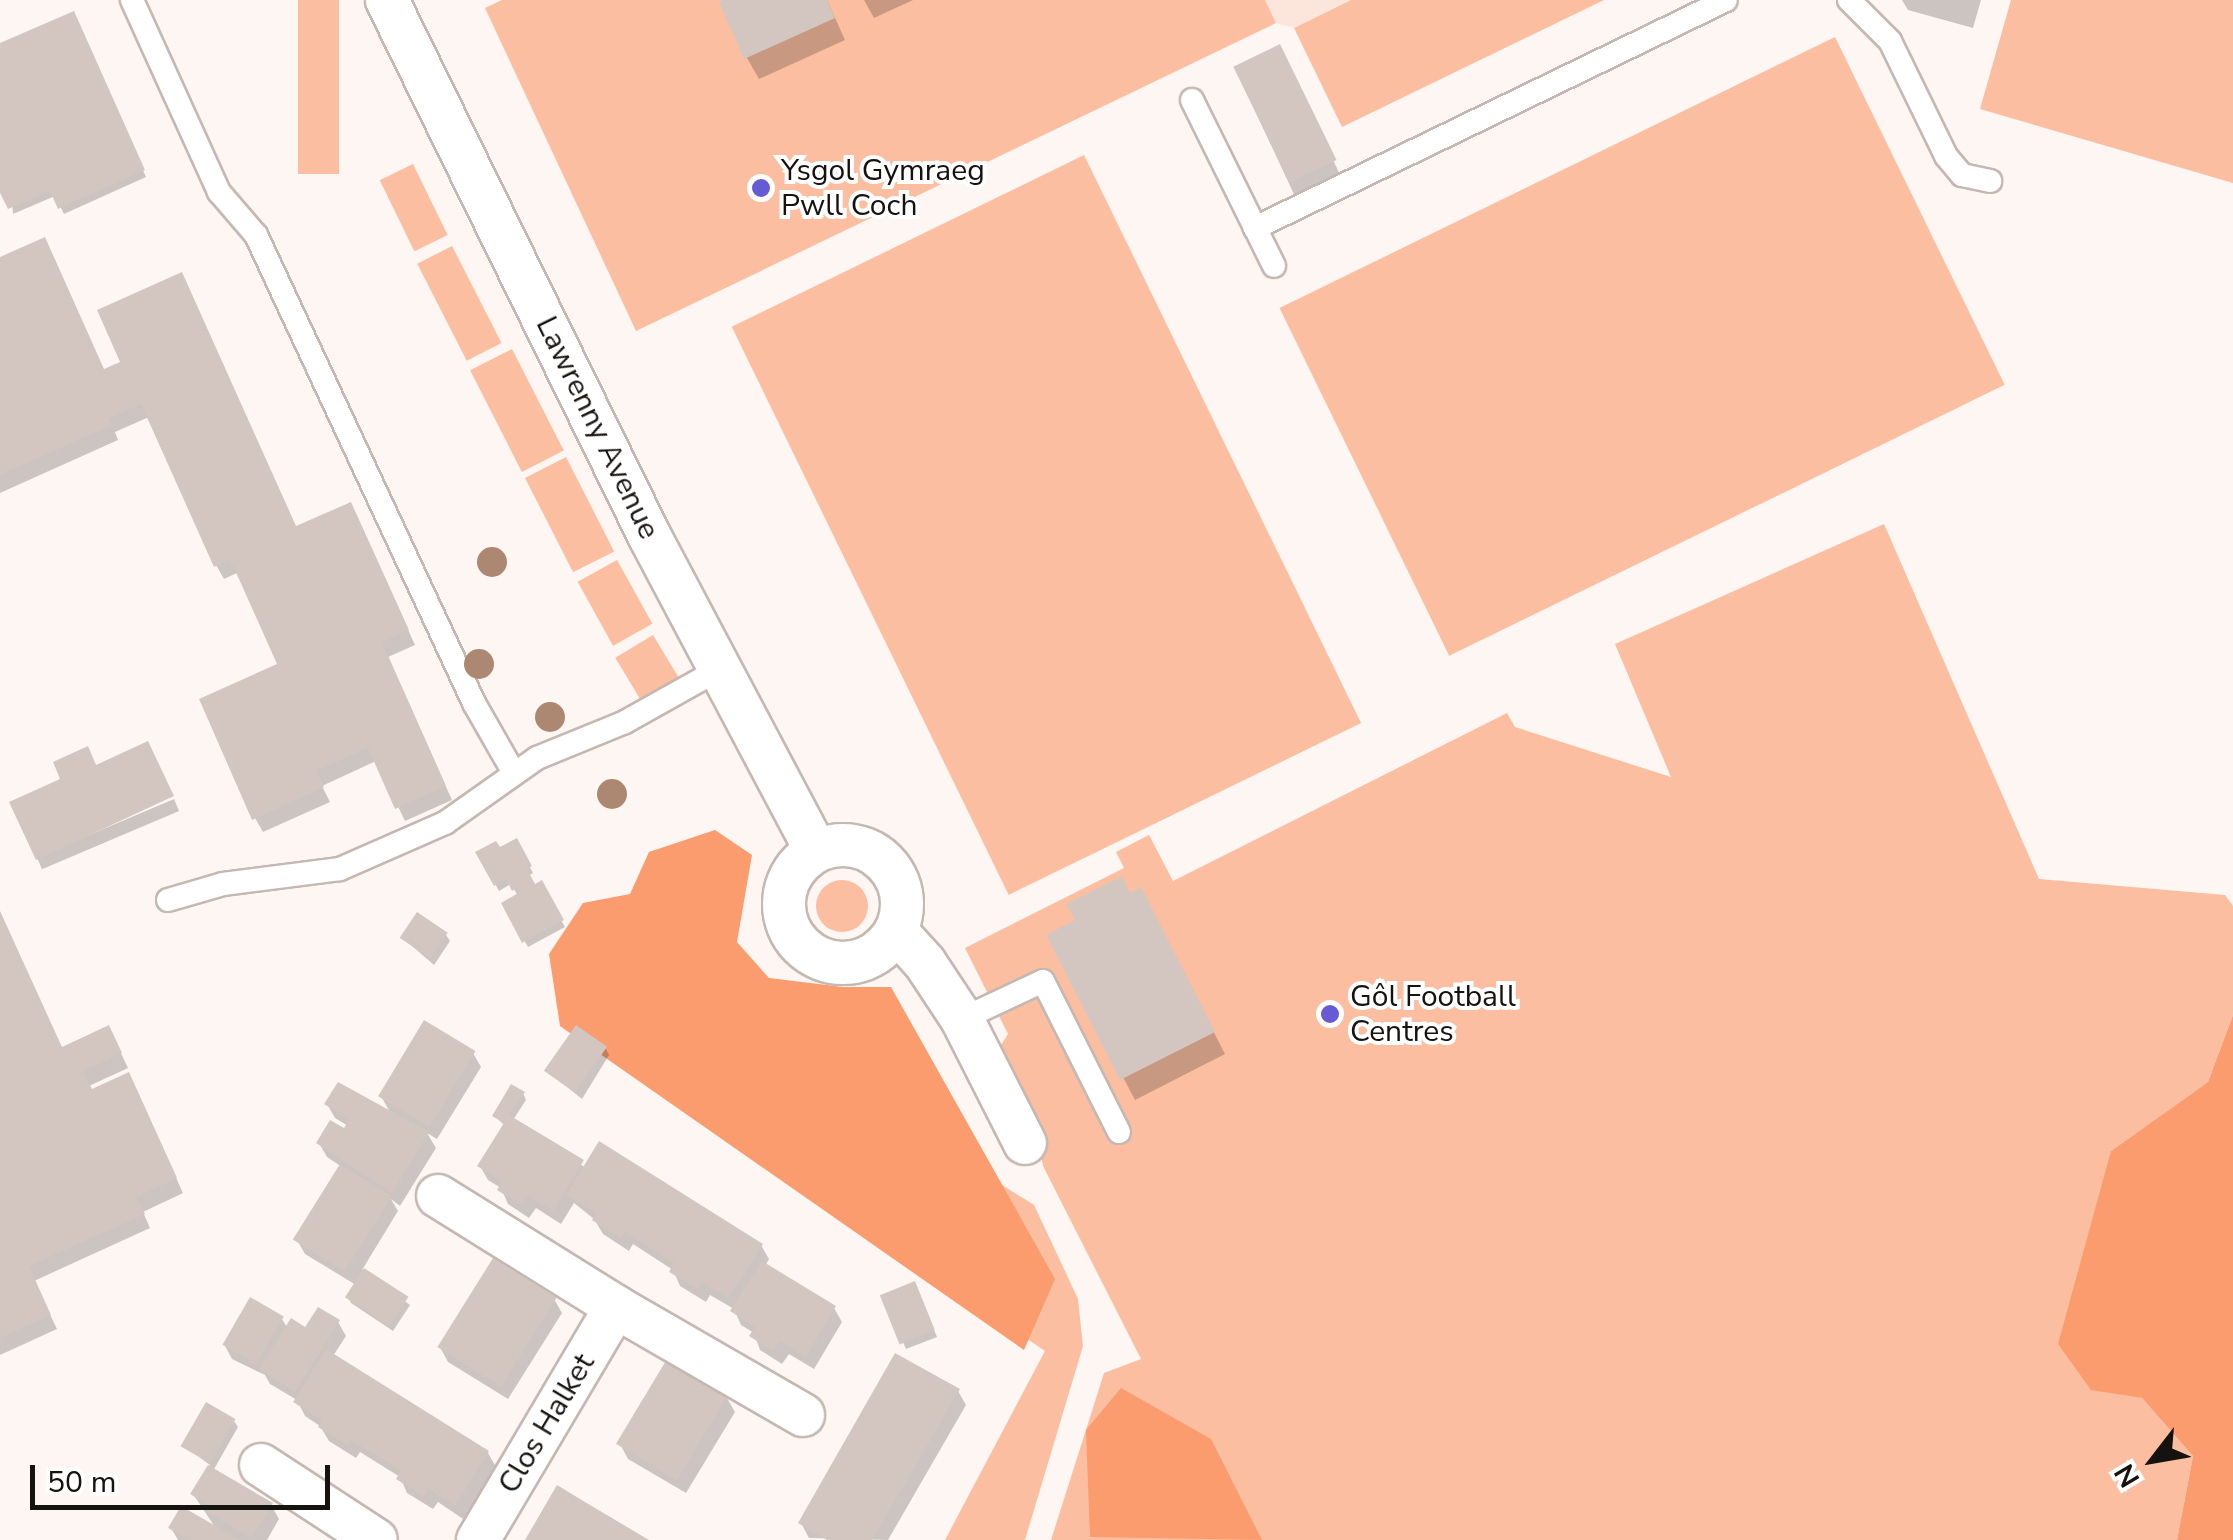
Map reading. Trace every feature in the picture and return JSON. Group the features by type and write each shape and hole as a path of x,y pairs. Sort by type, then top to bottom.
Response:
{"street":[{"name":"Lawrenny Avenue","path":"387,0 650,537 816,851"},
{"path":"852,845 886,862 902,895 896,932 867,959 827,962 808,953 785,920 783,900 799,863 816,851 852,845"},
{"path":"896,932 926,963 962,1019 1025,1143"},
{"path":"438,1196 616,1308 803,1415"},
{"name":"Clos Halket","path":"478,1540 616,1308"},
{"path":"260,1465 358,1536"}],"lane":[{"path":"132,0 220,192 256,236 474,703 514,773"},
{"path":"1255,228 1726,0"},
{"path":"1848,0 1890,42 1946,156 1962,175 1990,182"},
{"path":"1192,100 1274,266"},
{"path":"168,900 223,884 340,870 444,822 537,758 624,722 720,669"},
{"path":"962,1019 1043,981 1118,1132"}],"shaded area":[{"path":"298,0 339,0 339,174 298,174"},
{"name":"Ysgol Gymraeg Pwll Coch","path":"502,0 1265,0 1276,23 636,331 485,8"},
{"path":"1265,0 1351,0 1294,28 1276,23"},
{"path":"1351,0 1604,0 1342,127 1294,28"},
{"path":"2011,0 2233,0 2233,183 1980,109"},
{"path":"1835,37 2005,385 1449,656 1280,308"},
{"path":"1084,155 1361,723 1009,895 732,327"},
{"path":"413,164 448,235 414,251 380,180"},
{"path":"452,246 501,343 467,361 417,264"},
{"path":"512,349 564,451 522,472 470,370"},
{"path":"566,457 614,551 573,572 525,478"},
{"path":"1884,524 2039,879 2225,895 2233,906 2233,1015 2208,1082 2111,1151 2091,1389 2142,1398 2193,1456 2177,1540 1051,1540 1104,1373 1141,1359 1043,1166 1038,1141 996,1053 1008,1034 965,948 1124,868 1116,852 1149,835 1173,881 1507,713 1515,727 1671,777 1615,644"},
{"path":"617,560 652,624 613,646 578,582"},
{"path":"653,635 682,684 645,707 615,658"},
{"path":"715,830 752,855 737,942 769,978 843,987 891,987 1055,1279 1024,1350 560,1026 549,954 583,903 630,894 649,852"},
{"path":"842,880 861,887 868,906 861,925 842,932 823,925 816,906 823,887"},
{"path":"2233,1015 2233,1540 2177,1540 2193,1456 2142,1398 2091,1390 2058,1344 2111,1151 2208,1082"},
{"path":"975,1168 1034,1205 1078,1299 1083,1346 1025,1540 945,1540 1045,1351 915,1262"},
{"path":"1121,1388 1211,1439 1262,1540 1090,1537 1086,1430"}],"building":[{"path":"827,0 835,18 744,59 719,2"},
{"path":"74,11 145,170 58,209 50,191 8,209 0,193 0,43"},
{"path":"1280,44 1337,160 1290,183 1233,67"},
{"path":"45,237 104,369 120,362 97,310 182,272 296,526 351,502 409,630 382,642 446,786 395,809 368,748 316,771 324,787 252,820 199,699 277,664 230,559 214,567 141,404 109,418 112,425 0,475 0,257"},
{"path":"148,741 174,796 36,860 9,802 60,779 53,762 88,746 96,765"},
{"path":"517,838 532,866 527,869 535,884 542,880 564,920 522,943 501,903 520,892 517,888 512,891 506,879 494,886 475,852 496,841 500,847"},
{"path":"1122,876 1130,893 1141,887 1215,1032 1120,1080 1046,935 1075,920 1066,904"},
{"path":"0,911 62,1047 109,1025 122,1053 83,1071 92,1089 129,1072 177,1178 137,1197 145,1214 29,1266 51,1315 0,1338"},
{"path":"417,912 448,933 430,958 400,938"},
{"path":"424,1020 475,1051 430,1127 378,1096"},
{"path":"576,1025 607,1047 575,1093 544,1071"},
{"path":"338,1082 429,1132 392,1193 316,1143 330,1120 344,1128 349,1120 324,1104"},
{"path":"511,1084 525,1092 509,1115 584,1160 553,1211 527,1195 521,1205 497,1190 502,1181 477,1166 504,1123 492,1116"},
{"path":"599,1141 763,1244 728,1298 702,1282 698,1289 669,1272 674,1263 625,1232 621,1238 592,1220 596,1213 566,1195"},
{"path":"340,1164 392,1196 345,1272 293,1239"},
{"path":"493,1258 557,1298 501,1387 437,1347"},
{"path":"762,1261 836,1306 806,1357 780,1341 773,1351 749,1336 755,1327 730,1311"},
{"path":"364,1268 408,1297 389,1326 345,1297"},
{"path":"915,1281 935,1330 900,1344 880,1295"},
{"path":"250,1297 284,1316 256,1364 222,1345"},
{"path":"318,1307 340,1320 295,1392 259,1369 291,1318 305,1327"},
{"path":"326,1349 489,1451 455,1506 429,1489 424,1497 396,1479 401,1471 351,1440 348,1445 318,1427 322,1420 293,1402"},
{"path":"895,1353 960,1389 872,1540 827,1540 798,1523"},
{"path":"667,1359 728,1396 677,1480 616,1444"},
{"path":"206,1402 235,1419 210,1463 180,1446"},
{"path":"208,1465 273,1503 252,1538 202,1509 205,1503 190,1494"},
{"path":"557,1485 585,1502 649,1540 525,1540"},
{"path":"181,1506 240,1540 190,1540 168,1528"}],"place":[{"name":"Ysgol Gymraeg Pwll Coch","path":"761,188"},
{"name":"Gôl Football Centres","path":"1330,1014"}]}
